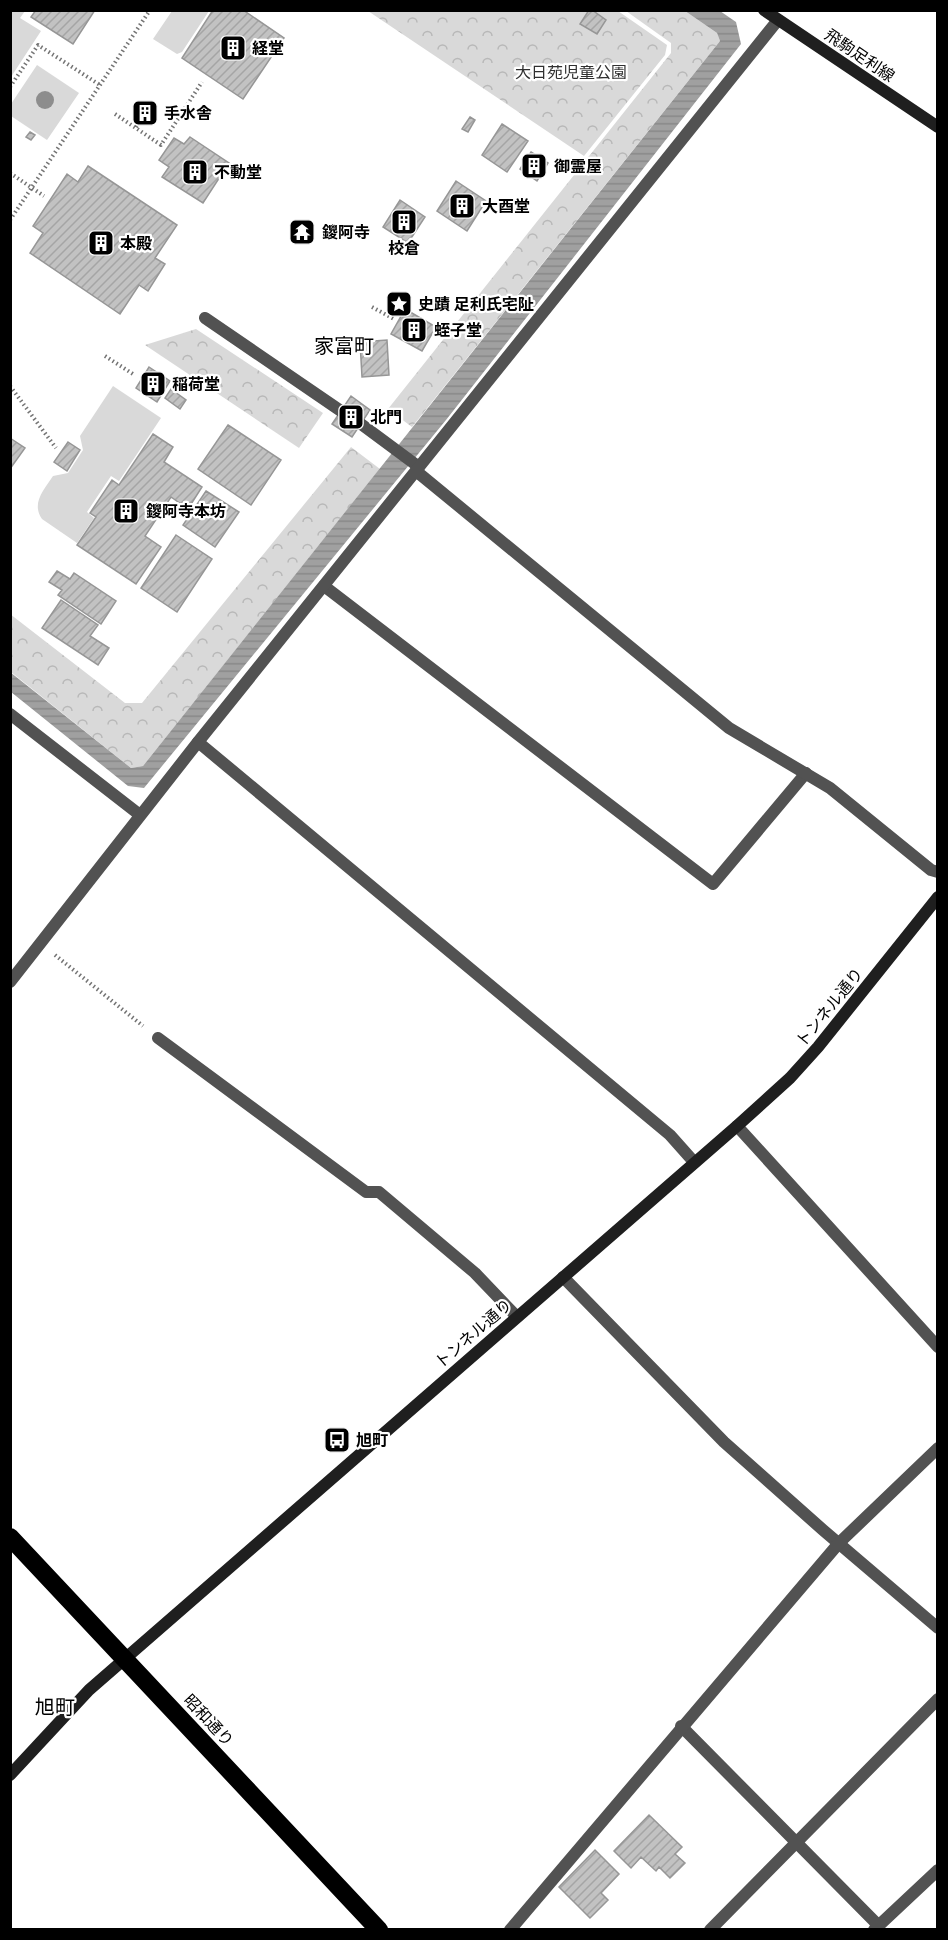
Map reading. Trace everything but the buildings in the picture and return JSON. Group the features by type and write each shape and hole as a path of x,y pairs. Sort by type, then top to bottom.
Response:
{"highway":[{"name":"昭和通り","path":"10,1538 379,1929"}],"street":[{"name":"飛駒足利線","path":"766,11 938,127"},
{"path":"10,982 416,467 778,20"},
{"path":"205,318 341,411"},
{"path":"361,424 391,446 729,728 830,788 931,870 938,872"},
{"path":"324,586 713,884 806,773"},
{"path":"10,714 141,815"},
{"path":"198,742 670,1135 694,1162"},
{"name":"トンネル通り","path":"10,1775 89,1689 790,1078 818,1047 938,897"},
{"path":"158,1038 366,1192 379,1192 475,1272 517,1317"},
{"path":"737,1126 938,1347"},
{"path":"563,1277 724,1442 938,1629"},
{"path":"510,1929 839,1543 938,1448"},
{"path":"710,1929 938,1699"},
{"path":"681,1726 797,1842 876,1927 938,1870"}],"path":[{"path":"10,220 150,10"},
{"path":"10,87 38,45 100,85"},
{"path":"115,114 161,144 202,82"},
{"path":"136,127 141,120"},
{"path":"10,173 44,196"},
{"path":"372,307 394,319"},
{"path":"105,356 133,374"},
{"path":"10,386 56,448"},
{"path":"41,944 158,1038"}],"green space":[{"path":"11,10 25,11 20,18 41,31 11,77"},
{"path":"172,11 209,11 182,52 177,54 153,39"},
{"name":"大日苑児童公園","path":"368,11 618,11 667,45 665,55 584,156"},
{"path":"626,11 685,11 717,33 720,41 412,427 388,409 671,53 671,43"},
{"path":"37,65 79,93 47,140 11,116 11,104"},
{"path":"196,329 323,413 299,448 145,345"},
{"path":"113,386 161,418 119,481 111,476 87,512 94,518 77,543 42,519 38,502 53,476 68,473 83,450 80,436"},
{"path":"351,447 380,469 143,766 131,768 11,672 10,614 125,703 142,703"}],"shaded area":[{"path":"685,11 720,11 736,22 741,44 446,420 144,788 128,786 11,692 10,672 131,768 143,766 720,41 717,33"}],"place":[{"name":"経堂","path":"233,48"},
{"name":"手水舎","path":"145,113"},
{"name":"御霊屋","path":"534,166"},
{"name":"不動堂","path":"195,172"},
{"name":"大酉堂","path":"462,206"},
{"name":"校倉","path":"404,222"},
{"name":"鑁阿寺","path":"302,232"},
{"name":"本殿","path":"101,243"},
{"name":"史蹟 足利氏宅阯","path":"399,304"},
{"name":"蛭子堂","path":"414,330"},
{"name":"稲荷堂","path":"153,384"},
{"name":"北門","path":"351,417"},
{"name":"鑁阿寺本坊","path":"126,511"},
{"name":"旭町","path":"337,1440"}],"district":[{"name":"家富町","path":"344,346"},
{"name":"旭町","path":"55,1707"}]}
